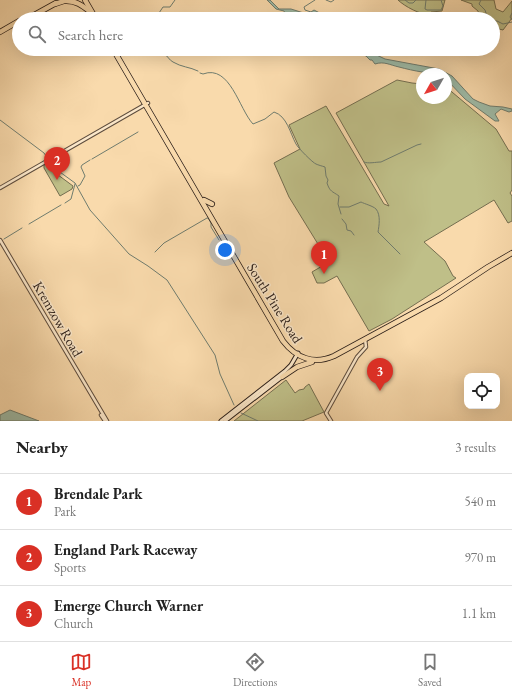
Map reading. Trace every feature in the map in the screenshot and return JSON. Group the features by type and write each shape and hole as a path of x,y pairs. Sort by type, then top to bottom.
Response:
{"highway":[{"path":"37,12 61,0"},
{"path":"86,0 92,12"},
{"path":"86,0 93,12"},
{"path":"39,12 56,2 65,1 77,3 84,6 91,12"},
{"path":"0,33 12,26"},
{"name":"South Pine Road","path":"119,56 165,135"},
{"name":"South Pine Road","path":"146,104 283,341 292,352 306,359 317,361 334,356 440,295 478,270 512,252"},
{"name":"South Pine Road","path":"177,156 284,339 298,355 312,358 333,355 445,295 477,273 512,252"},
{"path":"204,200 213,204 210,211"},
{"path":"282,377 300,365 317,361"}],"main road":[{"path":"292,352 293,362"},
{"path":"221,421 285,371 298,355"},
{"path":"225,421 282,377 292,366 298,355"}],"street":[{"path":"0,188 146,104"},
{"name":"Kremzow Road","path":"0,240 106,421"},
{"path":"331,421 326,413 355,361 366,348 365,339"}],"green space":[{"path":"398,0 445,0 442,11 418,12"},
{"path":"461,0 494,0 496,9 503,12 512,1 512,18 503,30 500,29 500,12 478,12 472,6 472,4"},
{"path":"397,80 416,83 416,104 452,104 452,92 496,129 509,151 512,151 512,190 510,193 512,196 512,221 508,223 494,200 424,242 445,261 453,276 456,278 392,319 369,331 337,276 324,283 317,283 312,272 329,262 289,197 274,163 300,149 289,125 326,106 384,204 389,206 336,113"},
{"path":"47,163 50,169 73,186 72,189 60,196 44,168 44,165"},
{"path":"286,380 295,393 304,389 309,384 324,412 302,421 234,421"}],"shaded area":[{"path":"267,0 270,0 279,9 291,9 300,12 284,12 276,9"},
{"path":"366,56 379,56 385,59 434,68 416,68 416,71 384,63 375,64"},
{"path":"452,76 473,99 490,106 512,109 512,111 509,112 501,109 495,114 499,121 495,121 465,99 452,85"},
{"path":"10,410 39,421 0,421 0,415"}],"waterway":[{"path":"160,12 163,7 170,7 175,0"},
{"path":"311,12 305,10 304,7 315,0"},
{"path":"326,0 331,2 334,0"},
{"path":"405,0 409,3 413,3 416,0"},
{"path":"426,0 425,9 427,10 441,10 443,6 441,0"},
{"path":"481,0 479,4 486,12"},
{"path":"512,13 510,17 512,20"},
{"path":"500,22 503,24 512,22"},
{"path":"167,56 170,60 179,65 198,71"},
{"path":"200,73 220,75 227,81 253,124 265,119 274,112 282,117 288,125 296,144 300,149 314,163 325,167 328,186 339,196 338,204 341,214"},
{"path":"0,120 44,153 48,159"},
{"path":"92,159 138,132"},
{"path":"364,162 381,162 421,144"},
{"path":"78,186 85,176 81,167 90,160"},
{"path":"50,162 53,167 75,183 90,210 129,254 167,280 215,355 220,374 234,405"},
{"path":"65,203 71,199 75,184"},
{"path":"340,207 349,207 361,202 375,208 378,211 379,217 378,232 400,254"},
{"path":"29,224 61,205"},
{"path":"155,252 164,243 207,218 219,240"},
{"path":"342,219 346,224 347,230 351,231 354,235"},
{"path":"4,239 22,228"},
{"path":"241,413 258,421"}],"place":[{"name":"England Park Raceway","path":"57,180"},
{"name":"Brendale Park","path":"324,274"},
{"name":"Emerge Church Warner","path":"380,391"}]}
